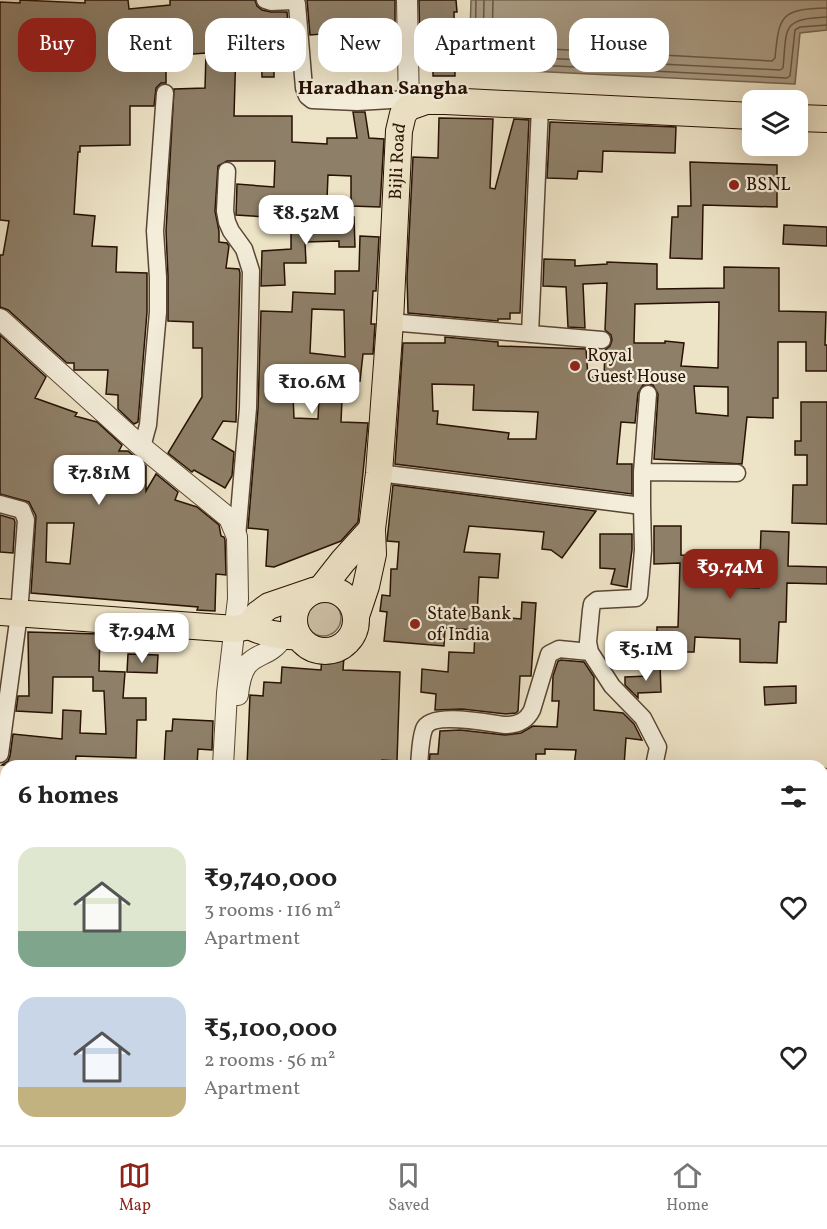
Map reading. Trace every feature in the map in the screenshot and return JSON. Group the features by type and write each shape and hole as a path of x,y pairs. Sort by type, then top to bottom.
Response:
{"main road":[{"name":"Bijli Road","path":"356,616 371,567 372,529 379,472 390,322 396,158 403,114 409,103 445,101 742,116"},
{"path":"808,118 827,119"},
{"path":"290,636 294,630 293,618 296,607 303,597 317,590 372,529"},
{"path":"9,613 242,628 290,636 320,651 331,651 342,646 351,638 356,616 353,605 346,596 335,590 317,590 269,606 242,628"}],"street":[{"path":"265,0 293,1 297,4 303,88 312,100 409,103 407,0"},
{"path":"142,447 148,425 158,312 155,231 165,93"},
{"path":"530,334 540,107"},
{"path":"223,760 227,693 242,628 238,599 237,537 248,408 251,271 244,249 227,222 225,211 227,171"},
{"path":"0,319 142,447 215,505 229,518 237,537"},
{"path":"390,322 602,340"},
{"path":"648,394 642,472 643,550 639,596 602,599 592,604 588,642 591,652 612,686 643,718 658,747 655,760"},
{"path":"379,472 642,506"},
{"path":"642,472 737,473"},
{"path":"0,504 22,510 26,520 9,613 0,754"},
{"path":"234,760 236,712 239,686 244,669 249,661 290,636"},
{"path":"420,760 424,730 430,722 441,718 505,725 522,722 529,717 532,710 549,654 559,649 591,652"}],"shaded area":[{"path":"323,600 336,605 341,618 336,631 323,636 310,631 305,618 310,605"}],"water":[{"path":"471,0 827,0 827,30 800,33 795,84 550,72 557,72 557,18 470,18"}],"building":[{"path":"20,0 85,3 85,0 128,0 129,9 170,5 170,0 255,0 257,6 262,10 287,12 288,18 205,18 205,53 193,54 193,18 108,18 108,72 166,72 166,83 161,83 156,88 154,106 130,106 130,145 80,146 80,152 78,152 74,214 95,216 92,246 117,247 116,272 147,273 147,312 138,422 134,424 118,409 118,395 106,394 108,370 74,370 74,363 67,363 8,310 0,307 0,255 3,255 9,221 0,220 0,2 20,3"},
{"path":"307,0 395,0 395,18 318,18 318,34 310,35"},
{"path":"419,0 456,0 457,12 454,12 454,18 419,18"},
{"path":"205,72 235,72 234,116 292,116 292,142 327,144 327,138 357,138 353,112 365,112 369,138 384,139 380,207 351,206 351,176 328,175 327,199 280,196 279,209 267,208 267,217 236,215 237,184 274,187 275,161 227,161 218,166 215,211 219,242 227,243 229,246 226,268 239,269 240,273 236,422 223,421 212,439 234,452 232,476 225,488 194,470 192,472 168,453 202,397 202,348 193,348 193,322 168,321 166,231 174,89 205,88"},
{"path":"262,72 274,72 274,77 262,77"},
{"path":"433,72 455,72 455,76 433,76"},
{"path":"439,118 493,119 490,188 495,189 514,119 529,120 520,313 510,313 510,319 498,319 498,321 408,313 407,277 413,157 438,158"},
{"path":"550,122 676,127 675,153 603,151 602,172 578,171 577,179 547,178"},
{"name":"BSNL","path":"690,162 777,165 777,207 703,205 702,259 670,258 672,217 678,217 678,206 691,206"},
{"path":"321,217 354,217 355,247 339,247 339,241 305,242 306,263 284,263 285,285 261,286 262,251 291,249 291,225 321,224"},
{"path":"784,225 827,227 827,246 783,244"},
{"path":"360,236 379,237 376,291 373,291 371,324 375,324 373,354 363,354 360,381 343,378 341,422 368,423 358,522 341,541 274,567 266,566 268,530 248,528 258,409 261,311 292,312 293,292 335,294 335,271 359,271","holes":["312,309 344,310 345,357 310,353","292,373 320,376 318,419 294,418"]},
{"path":"544,259 575,260 575,266 607,264 607,262 657,264 657,289 724,288 724,267 779,268 779,311 826,312 827,371 806,371 806,342 778,342 778,398 773,398 773,418 747,417 742,464 654,459 658,394 653,385 643,385 638,393 635,423 621,422 617,464 632,464 632,494 395,464 403,343 445,343 445,337 498,342 498,346 586,349 588,377 604,377 605,350 610,346 612,340 611,335 605,330 607,283 583,284 585,328 568,327 566,287 543,286","holes":["719,302 718,368 681,366 684,343 665,341 665,343 634,343 635,304","432,384 474,385 473,410 538,412 536,439 508,439 509,433 437,424 438,411 433,411","694,386 728,387 728,416 696,413"]},
{"path":"0,335 46,377 35,398 77,413 75,416 97,422 122,445 119,451 128,451 146,466 146,491 156,474 178,492 175,500 197,507 219,525 221,536 225,540 226,575 216,574 215,611 197,610 198,607 31,593 36,516 29,502 0,494","holes":["47,523 74,523 70,564 46,562"]},
{"path":"801,402 827,402 827,524 792,523 793,485 807,485 807,455 795,455 795,441 801,441"},
{"path":"393,485 596,511 562,558 551,550 542,549 544,532 469,526 464,552 500,554 498,578 479,577 477,615 521,619 522,602 536,603 531,676 520,676 516,713 462,709 435,710 436,694 421,692 422,669 448,672 449,652 474,653 475,630 445,628 444,646 384,641 387,612 380,611 382,595 390,596 391,569 397,569 399,542 387,541"},
{"path":"0,515 14,519 13,553 0,552"},
{"path":"654,526 681,526 681,555 703,556 701,586 759,588 761,531 789,532 788,566 827,567 827,584 787,583 786,622 779,622 777,663 740,662 740,639 695,637 694,652 680,652 680,665 656,665 657,627 678,627 680,563 654,564"},
{"path":"600,534 632,534 627,587 611,584 615,569 600,568"},
{"path":"28,632 100,634 99,671 125,672 123,698 146,698 146,720 137,720 136,758 76,756 76,760 8,760 13,734 62,739 63,710 81,711 80,733 106,734 104,691 93,691 93,677 53,677 52,713 16,711 18,696 29,696"},
{"path":"128,654 158,655 157,673 127,672"},
{"path":"322,656 344,657 343,670 400,672 397,760 247,760 250,695 263,696 264,682 281,683 282,667 321,670"},
{"path":"558,661 584,662 594,677 594,710 623,713 634,724 642,740 626,738 624,760 575,760 576,750 545,749 545,754 536,754 536,760 430,760 430,754 438,754 440,731 460,730 505,735 521,733 533,726 557,727 559,701 552,701 553,676"},
{"path":"647,665 660,665 661,692 638,693 638,698 625,685 625,677 648,676"},
{"path":"796,686 796,703 765,705 764,687"},
{"path":"173,719 213,721 212,750 198,749 197,760 164,760 166,731 172,731"}],"place":[{"name":"BSNL","path":"734,185"},
{"name":"Royal Guest House","path":"575,366"},
{"name":"State Bank of India","path":"415,624"}],"district":[{"name":"Haradhan Sangha","path":"383,89"}]}
